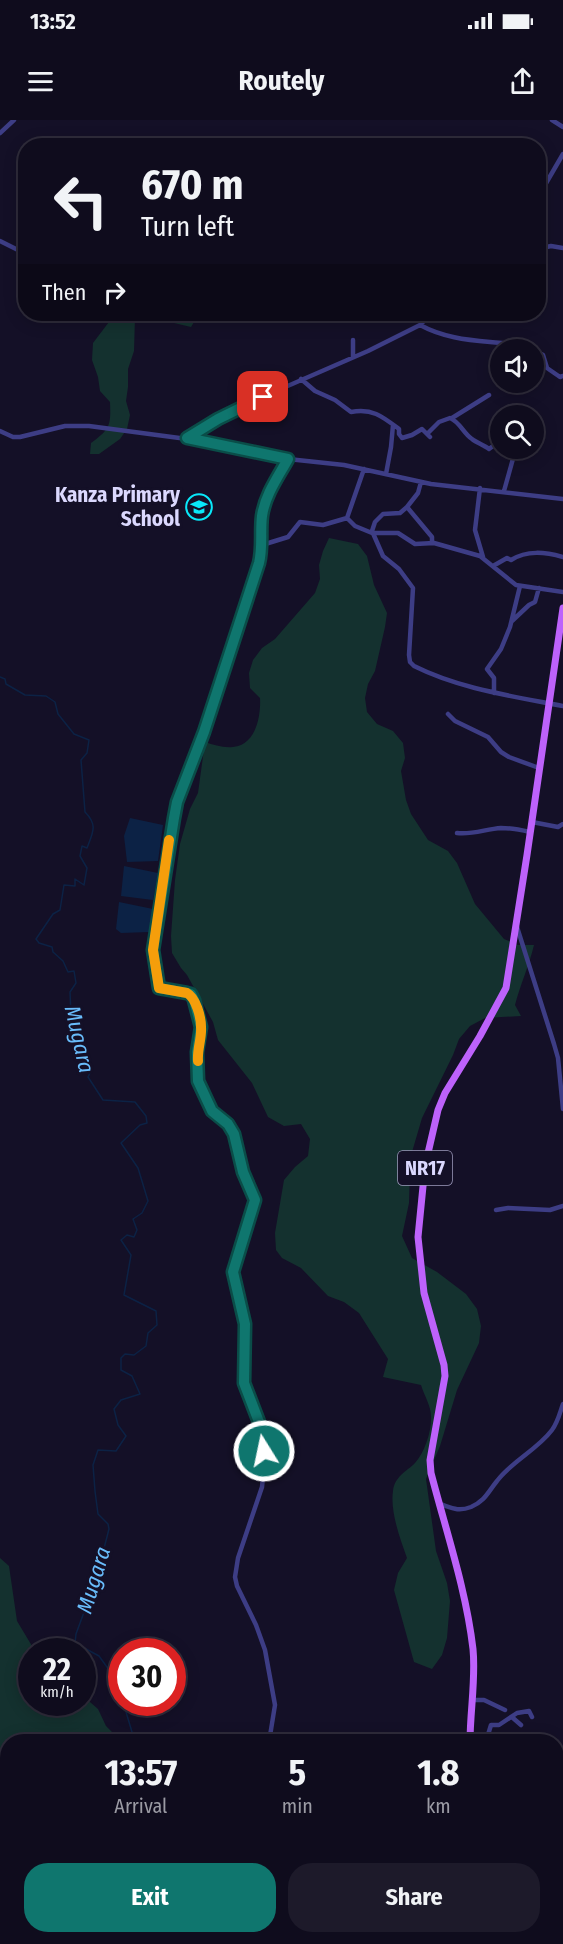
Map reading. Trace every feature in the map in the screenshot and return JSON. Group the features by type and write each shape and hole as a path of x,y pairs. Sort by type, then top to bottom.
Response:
{"main road":[{"name":"NR17","path":"472,1734 474,1665 471,1639 456,1566 431,1473 430,1460 446,1376 424,1293 418,1237 425,1166 438,1110 506,988 549,704 560,648 563,608"}],"street":[{"path":"0,133 14,120"},
{"path":"552,120 563,127"},
{"path":"546,181 563,154"},
{"path":"0,241 18,250"},
{"path":"546,247 563,248"},
{"path":"187,438 244,405 353,357 424,321"},
{"path":"420,325 437,334 490,342"},
{"path":"353,339 353,357"},
{"path":"544,359 546,368 563,376"},
{"path":"301,380 315,391 335,399 351,412 370,411 380,416 399,429 402,438 422,429 428,436 439,422 452,418 489,395"},
{"path":"452,418 474,441 490,448"},
{"path":"0,431 20,437 60,427 79,425 187,438 288,459 364,469 421,482 563,499"},
{"path":"386,474 393,425"},
{"path":"270,1734 275,1705 265,1650 256,1624 237,1586 235,1576 238,1558 258,1503 265,1457 259,1422 244,1383 245,1324 233,1272 255,1200 243,1172 234,1134 228,1124 212,1111 198,1081 197,1052 201,1027 194,1000 191,994 159,988 153,950 177,802 204,732 250,594 262,551 262,515 266,501 288,459"},
{"path":"504,491 513,459"},
{"path":"347,518 364,469"},
{"path":"421,482 418,493 407,507 400,513 379,516 372,533 384,556 399,569 413,588 410,662 445,680 494,693 563,706"},
{"path":"480,488 475,530 483,557"},
{"path":"407,507 432,537 432,543"},
{"path":"262,545 288,537 300,522 325,525 347,518"},
{"path":"347,518 355,526 372,533 398,533 415,544 432,543 468,551 483,557 510,581 520,586 563,592"},
{"path":"493,566 499,561 507,558 511,560 520,554 540,552 563,557"},
{"path":"494,693 494,678 487,669 501,648 512,621 520,586"},
{"path":"512,621 535,602 538,588"},
{"path":"448,714 488,737 501,752 509,757 539,768"},
{"path":"532,822 558,826 563,824"},
{"path":"457,833 468,834 504,828 531,832"},
{"path":"517,924 558,1058 563,1109"},
{"path":"496,1210 508,1208 548,1210 563,1206"},
{"path":"440,1504 455,1511 482,1502 496,1481 551,1431 563,1404"},
{"path":"472,1700 484,1700 505,1710"},
{"path":"513,1718 517,1713 529,1712 532,1717"},
{"path":"488,1734 491,1725 499,1725 509,1717 521,1725"},
{"path":"154,1944 159,1944"}],"green space":[{"path":"110,321 135,321 134,351 128,369 126,401 130,415 127,429 120,439 99,454 90,454 91,443 108,426 110,402 100,391 92,360 93,343"},
{"path":"166,321 195,321 191,327"},
{"path":"329,538 358,544 367,556 374,585 387,613 375,671 368,684 365,698 367,712 377,724 393,731 403,743 405,758 401,771 411,814 428,840 448,851 457,863 475,904 504,939 518,945 534,945 515,1005 521,1016 485,1018 470,1026 459,1039 422,1118 412,1152 409,1203 402,1236 412,1258 437,1272 466,1294 477,1309 481,1326 479,1343 457,1390 440,1446 426,1479 436,1551 447,1583 450,1601 447,1638 442,1655 432,1669 414,1662 394,1590 398,1573 407,1558 396,1525 392,1499 396,1482 415,1463 425,1447 431,1422 429,1404 421,1385 383,1377 388,1359 359,1313 344,1302 328,1296 301,1268 282,1258 276,1250 275,1233 284,1180 308,1156 310,1139 301,1124 284,1126 268,1117 252,1083 218,1040 213,1022 172,953 175,880 180,844 190,809 198,793 205,742 222,747 233,747 241,745 252,735 258,721 260,705 260,698 250,688 249,673 253,660 262,648 275,639 315,593 320,579 319,565"},
{"path":"0,1558 9,1566 17,1621 27,1638 18,1638 18,1716 96,1716 96,1707 106,1726 114,1734 0,1734"}],"water":[{"path":"130,818 163,825 158,861 127,862 124,836"},
{"path":"124,866 158,873 153,900 121,896"},
{"path":"119,902 153,909 149,932 121,933 116,929"}],"waterway":[{"name":"Mugara","path":"0,677 5,679 6,684 25,695 46,696 55,702 58,714 74,734 89,740 87,753 81,760 85,812 93,825 87,848 82,846 80,856 87,868 84,885 75,879 75,886 64,885 60,910 53,914 36,939 39,943 52,947 53,952 63,961 68,972 74,971 76,983 70,992 71,1015 78,1020 76,1035 88,1060 91,1071 88,1077 103,1100 135,1102 146,1116 147,1123 140,1125 121,1143 138,1168 148,1201 142,1213 133,1219 137,1230 134,1237 127,1235 121,1240 131,1255 124,1295 156,1311 157,1325 148,1333 146,1346 134,1355 125,1354 121,1358 121,1370 132,1376 140,1394 121,1400 114,1409 118,1425 126,1436 116,1451 98,1450 93,1465 98,1514 108,1524 109,1529 100,1564 92,1575 87,1604 75,1643 99,1656 108,1668"},
{"name":"Mugara","path":"127,1716 133,1734"}],"slow traffic":[{"path":"169,840 153,950 157,983 159,988 191,994 201,1027 198,1061"}],"place":[{"name":"Kanza Primary School","path":"199,507"}],"route":[{"path":"263,397 218,419 187,438 288,459 266,501 262,515 262,551 250,594 204,732 177,802 153,950 158,987 191,994 194,1000 201,1027 197,1052 198,1081 212,1111 228,1124 234,1134 243,1172 255,1200 234,1267 233,1278 245,1324 244,1383 259,1422 264,1451"}]}
